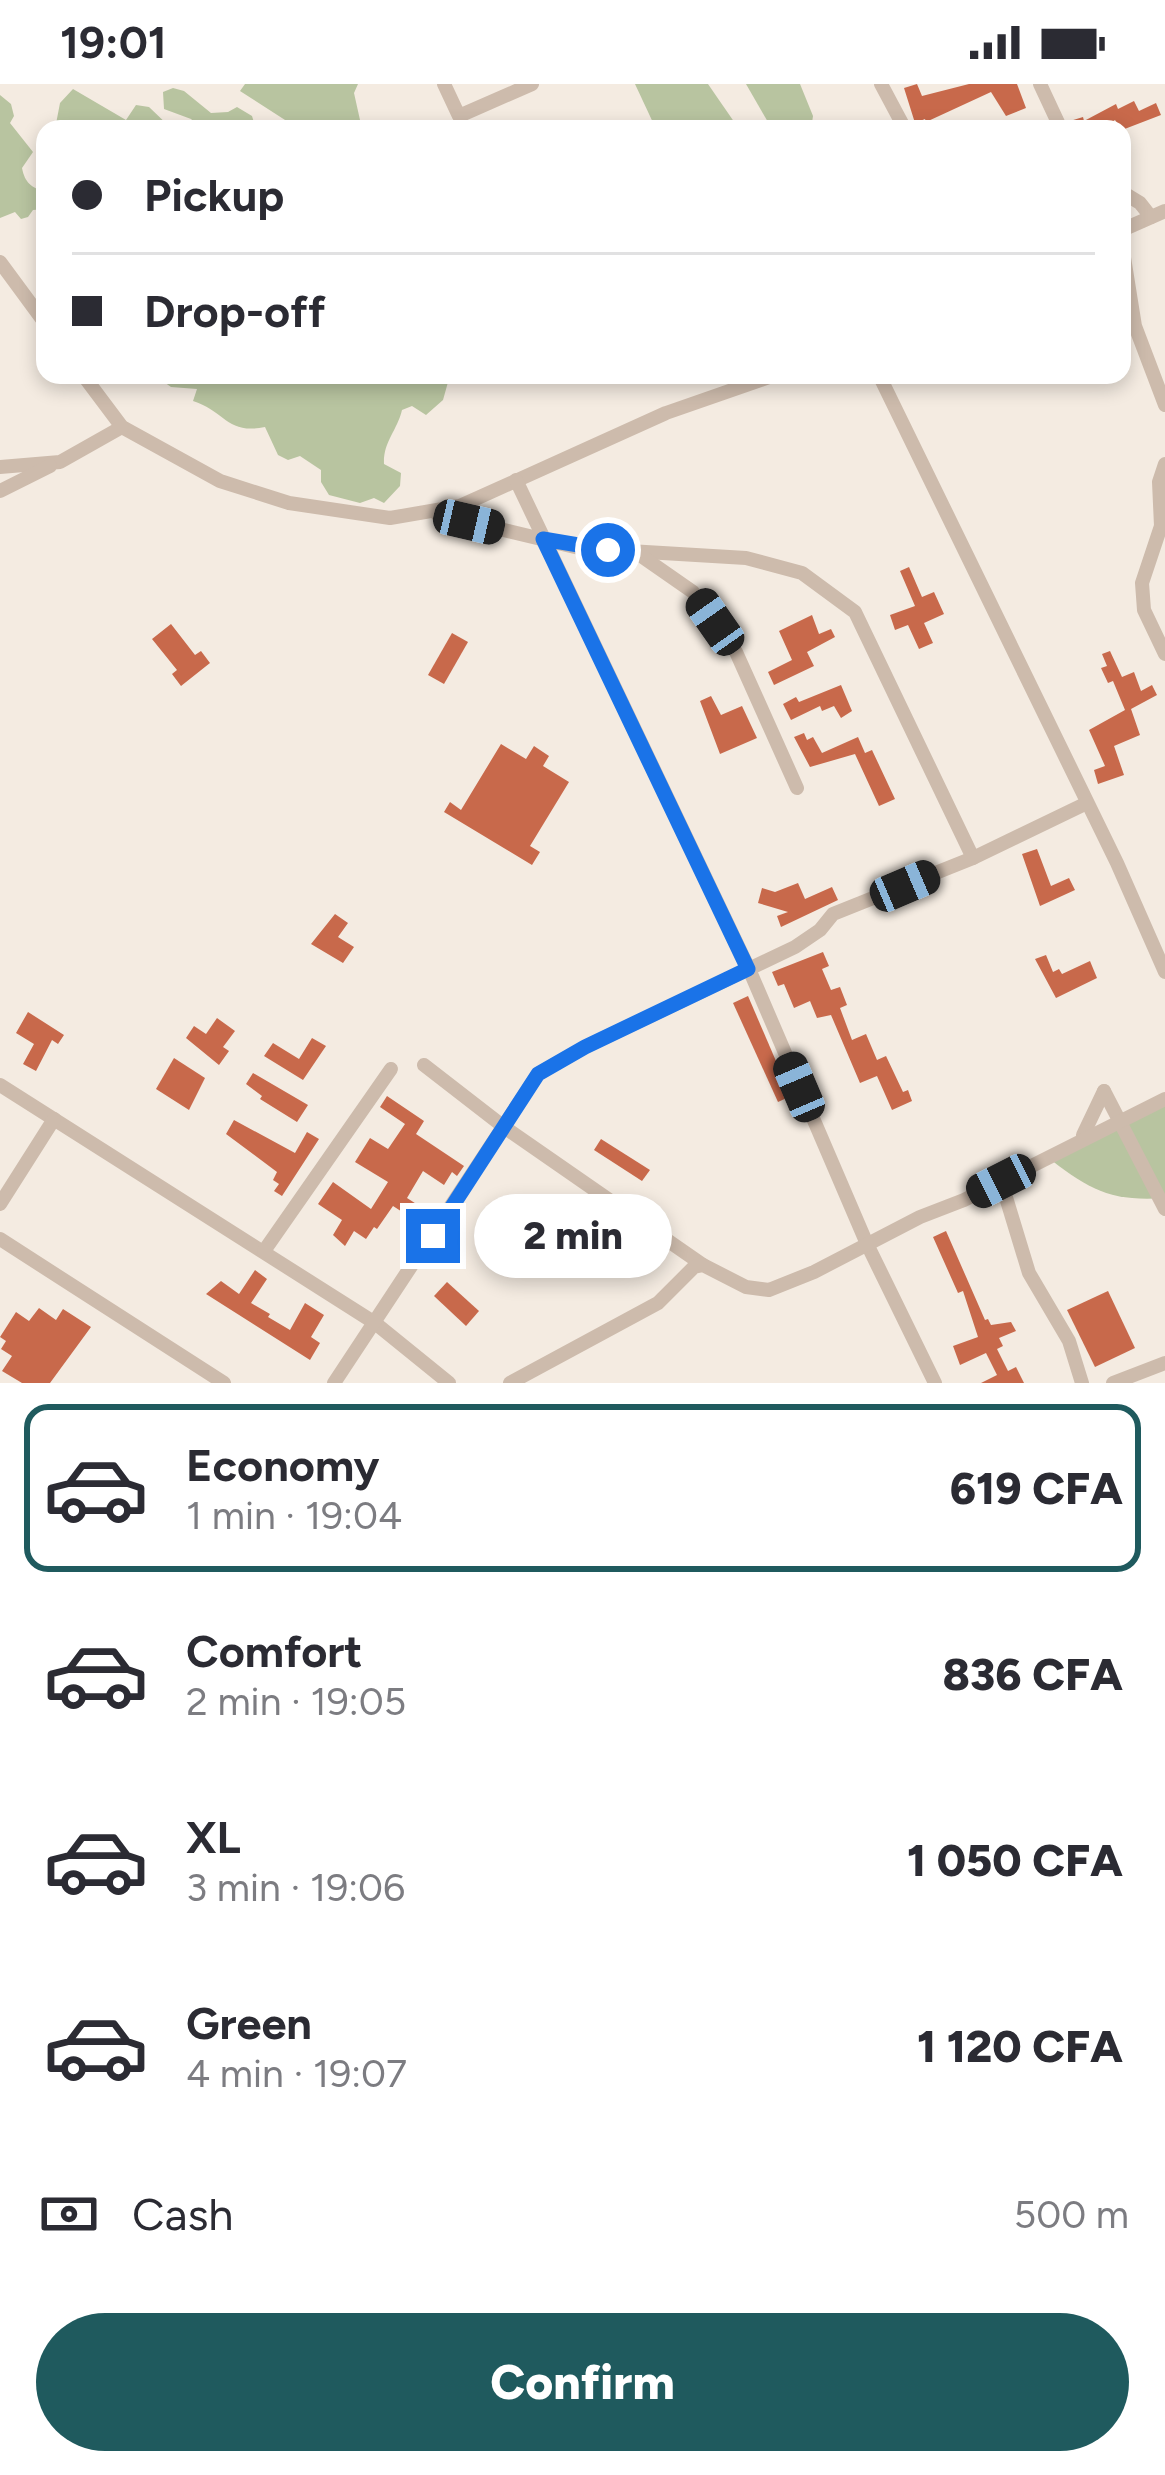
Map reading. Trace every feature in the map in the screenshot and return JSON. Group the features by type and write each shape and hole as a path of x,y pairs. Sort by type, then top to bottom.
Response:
{"street":[{"path":"444,84 459,116 532,84"},
{"path":"881,84 900,120"},
{"path":"1040,84 1057,120"},
{"path":"1131,198 1158,214"},
{"path":"0,262 36,311"},
{"path":"1131,301 1135,326 1165,405"},
{"path":"90,384 122,428 220,481 289,503 390,518 460,506 666,412 748,384"},
{"path":"883,384 1165,972"},
{"path":"0,491 122,428"},
{"path":"0,467 60,461"},
{"path":"1165,464 1159,482 1161,526 1142,583 1144,610 1165,653"},
{"path":"516,480 748,969 867,1244 935,1383"},
{"path":"432,513 579,548 746,559 802,573 855,611 973,858"},
{"path":"637,553 694,592 736,652 797,788"},
{"path":"334,1383 538,1074 795,947 820,930 832,914 973,858 1087,802"},
{"path":"424,1065 504,1127 703,1265 746,1287 769,1290 1165,1100"},
{"path":"264,1252 392,1069"},
{"path":"0,1085 375,1323 449,1383"},
{"path":"1080,1140 1104,1091 1165,1209"},
{"path":"0,1204 54,1119"},
{"path":"1001,1181 1029,1273 1069,1341 1082,1383"},
{"path":"0,1239 224,1383"},
{"path":"510,1383 658,1303 703,1265"},
{"path":"1113,1383 1165,1363"}],"green space":[{"path":"245,84 358,84 354,93 360,120 285,120 240,91"},
{"path":"635,84 708,84 733,120 652,120"},
{"path":"746,84 800,84 812,120 767,120"},
{"path":"73,89 126,120 57,120 60,103"},
{"path":"184,91 211,113 237,107 253,120 192,120 164,109 163,92"},
{"path":"0,95 11,104 14,116 10,123 33,152 22,168 36,188 36,210 21,219 15,212 0,218"},
{"path":"136,105 149,107 163,120 126,120"},
{"path":"167,384 447,384 443,400 426,415 412,406 402,410 384,464 401,473 400,486 384,503 329,495 321,482 321,470 300,456 288,460 278,455 265,427 234,425 193,401 197,389"},
{"path":"1165,1099 1165,1198 1129,1198 1101,1191 1046,1156"}],"building":[{"path":"917,84 922,96 969,84 1017,84 1026,108 1006,116 991,92 930,120 914,120 904,88"},
{"path":"1134,101 1139,111 1156,103 1161,115 1131,127 1131,120 1086,120 1116,104 1118,109"},
{"path":"909,567 922,597 934,592 944,614 924,623 933,643 919,649 908,625 895,630 890,615 915,606 900,571"},
{"path":"812,615 819,634 831,629 835,637 807,652 814,666 774,685 768,672 792,660 779,631"},
{"path":"171,624 195,655 201,651 210,663 181,686 172,674 177,670 152,639"},
{"path":"452,633 468,642 444,684 428,675"},
{"path":"1110,651 1122,677 1134,672 1141,691 1152,685 1157,695 1131,709 1140,735 1114,746 1124,775 1098,784 1094,770 1105,766 1089,730 1125,710 1113,681 1108,683 1101,668 1107,666 1102,654"},
{"path":"841,685 852,711 841,718 834,706 822,711 820,706 791,720 783,704 796,697 799,702"},
{"path":"711,696 721,715 742,706 757,738 720,754 700,701"},
{"path":"804,733 807,740 813,737 822,753 858,737 865,753 872,750 895,799 879,806 855,754 810,767 794,737"},
{"path":"501,744 526,759 534,746 549,756 543,766 569,782 530,846 540,852 532,865 444,812 450,802 461,810"},
{"path":"1037,849 1051,886 1069,878 1075,890 1040,906 1022,854"},
{"path":"798,883 805,899 832,887 838,900 781,927 777,916 788,912 758,903 762,888 775,892"},
{"path":"335,914 348,923 338,937 354,947 343,963 311,944"},
{"path":"823,952 829,966 822,969 831,990 840,987 847,1005 840,1008 852,1040 866,1034 877,1060 886,1056 912,1101 892,1110 877,1076 860,1083 831,1015 817,1018 810,1001 794,1008 784,984 778,986 772,972"},
{"path":"1046,955 1053,972 1059,969 1062,974 1090,961 1097,978 1056,998 1035,959"},
{"path":"748,996 791,1096 778,1102 733,1003"},
{"path":"28,1012 64,1035 58,1044 52,1040 36,1071 23,1064 34,1044 16,1033"},
{"path":"217,1018 235,1031 223,1047 229,1051 219,1065 186,1038 194,1026 206,1034"},
{"path":"312,1038 326,1046 303,1080 264,1056 273,1043 299,1059"},
{"path":"174,1058 205,1078 189,1110 156,1089"},
{"path":"253,1073 308,1105 297,1122 260,1099 246,1084"},
{"path":"387,1096 424,1121 416,1134 464,1166 457,1176 452,1172 444,1185 423,1171 407,1198 432,1214 424,1226 393,1206 366,1239 354,1231 345,1246 333,1235 342,1220 318,1204 333,1182 371,1209 388,1182 355,1162 370,1138 388,1149 405,1124 380,1107"},
{"path":"234,1120 295,1153 307,1132 319,1139 282,1196 274,1191 279,1184 273,1180 277,1172 226,1134"},
{"path":"601,1139 650,1170 642,1181 594,1150"},
{"path":"545,1194 646,1260 639,1271 538,1204"},
{"path":"946,1231 985,1320 991,1325 1011,1322 1016,1331 999,1338 1003,1346 997,1349 1008,1371 1016,1367 1024,1383 981,1383 997,1375 986,1353 960,1365 953,1346 978,1337 963,1291 958,1293 933,1237"},
{"path":"255,1270 267,1279 251,1303 268,1317 290,1330 305,1303 324,1315 311,1337 320,1343 310,1360 206,1294 221,1281 239,1294"},
{"path":"447,1282 479,1311 466,1326 434,1296"},
{"path":"1108,1291 1135,1348 1095,1367 1067,1310"},
{"path":"39,1308 56,1320 63,1309 91,1327 50,1383 22,1383 2,1371 12,1356 1,1349 6,1341 0,1337 16,1312 29,1321"}],"route":[{"path":"433,1236 538,1074 748,969 543,539 608,550"}]}
